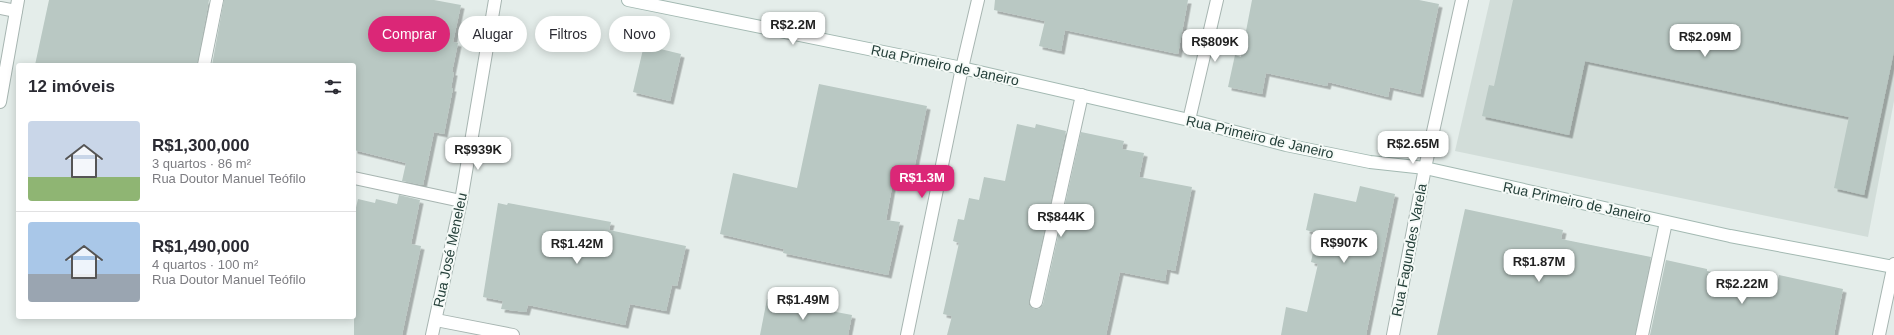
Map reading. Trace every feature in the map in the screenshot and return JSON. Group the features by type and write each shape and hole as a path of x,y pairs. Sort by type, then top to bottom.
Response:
{"street":[{"path":"204,63 217,0"},
{"name":"Rua José Meneleu","path":"432,335 461,201 495,0"},
{"name":"Rua Primeiro de Janeiro","path":"628,0 962,68 1189,120 1286,145 1370,162 1425,168 1666,222 1894,266"},
{"path":"907,335 962,68 978,0"},
{"path":"1189,120 1218,0"},
{"name":"Rua Fagundes Varela","path":"1392,335 1425,168 1462,0"},
{"path":"0,8 17,5 0,102"},
{"path":"1036,302 1082,95"},
{"path":"356,178 461,201"},
{"path":"1642,335 1666,222"},
{"path":"1879,335 1894,266"},
{"path":"436,320 513,335"}],"shaded area":[{"path":"1490,0 1894,0 1894,101 1868,237 1455,151"}],"building":[{"path":"49,0 209,0 197,63 35,63"},
{"path":"224,0 434,0 461,5 453,42 458,43 452,72 454,72 451,88 453,88 444,134 434,132 423,185 402,181 406,163 356,150 356,63 212,63"},
{"path":"995,0 1188,0 1178,54 1065,30 1061,51 1039,46 1045,21 994,10"},
{"path":"1252,0 1419,0 1439,4 1420,94 1390,87 1388,97 1328,82 1327,86 1266,73 1262,94 1228,87 1235,55 1241,57"},
{"path":"1513,0 1894,0 1894,51 1864,195 1834,188 1849,117 1585,61 1569,135 1482,116 1489,85 1494,86"},
{"path":"670,51 681,54 670,101 633,92 642,52"},
{"path":"819,84 927,106 912,179 894,176 886,220 900,222 888,275 783,253 784,249 720,234 733,173 797,188"},
{"path":"1017,124 1035,128 1036,124 1066,131 1029,300 1029,305 1034,309 1039,309 1043,304 1081,132 1124,141 1122,149 1144,153 1139,177 1192,187 1175,271 1167,269 1165,281 1120,272 1106,335 947,335 952,316 943,314 959,243 953,241 958,219 964,220 969,198 979,200 984,177 1005,181"},
{"path":"1360,186 1395,194 1366,335 1281,335 1286,307 1307,312 1318,264 1311,262 1317,233 1306,230 1314,193 1356,202"},
{"path":"399,195 420,200 411,244 421,246 402,335 354,335 354,319 356,319 356,208 358,199 375,203 376,199 397,204"},
{"path":"498,203 507,205 508,203 611,222 609,230 686,246 677,286 672,285 666,311 630,304 625,325 528,305 526,312 501,309 503,301 483,297"},
{"path":"1465,209 1563,230 1561,239 1651,257 1635,335 1437,335"},
{"path":"1666,260 1707,269 1707,271 1736,278 1735,280 1776,288 1779,275 1843,289 1834,335 1650,335"},
{"path":"767,299 852,315 848,335 760,335"}]}
